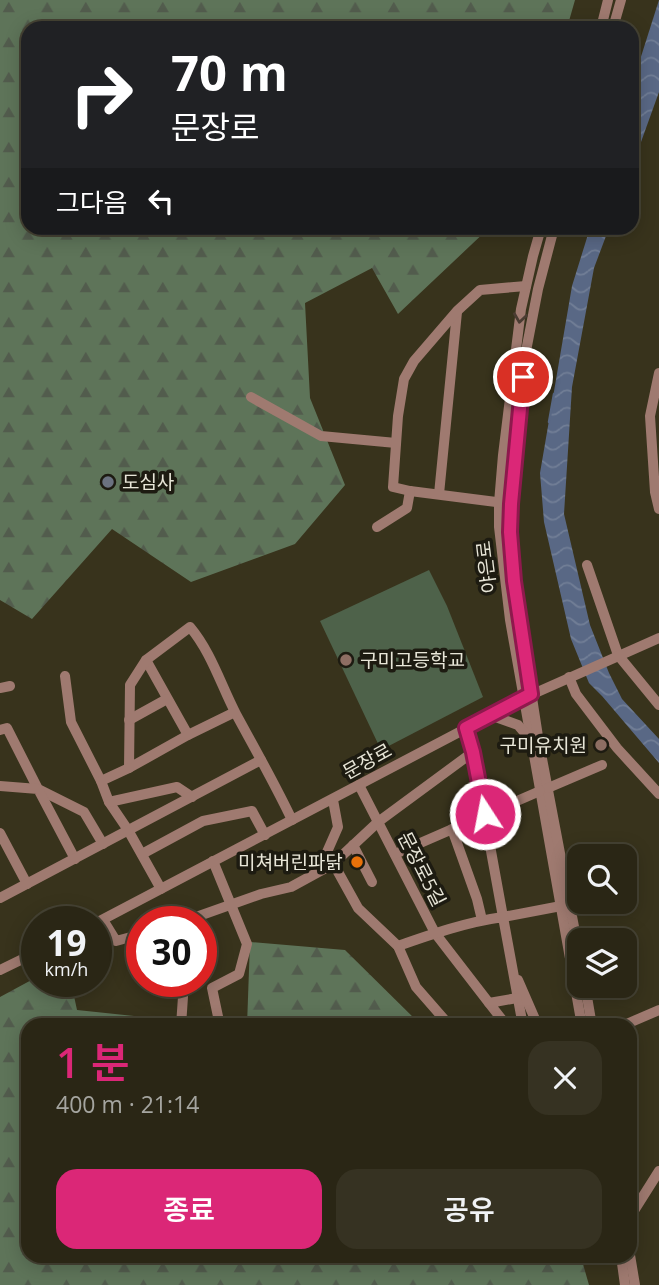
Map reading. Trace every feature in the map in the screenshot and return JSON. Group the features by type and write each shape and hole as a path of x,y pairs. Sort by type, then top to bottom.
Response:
{"street":[{"path":"603,21 608,0"},
{"path":"614,21 621,0"},
{"name":"야은로","path":"539,235 521,309 505,443 505,503 531,739 544,790 581,1018"},
{"name":"야은로","path":"505,503 526,351 552,235"},
{"path":"505,503 393,487 398,416 404,379 414,360 457,311 480,290 526,286"},
{"path":"439,494 457,311"},
{"path":"659,373 650,416 655,492 659,509"},
{"path":"251,397 321,436 396,443"},
{"path":"377,527 407,508 410,491"},
{"path":"587,565 618,656 659,705"},
{"path":"129,768 130,685 146,660 190,627 200,640 292,820"},
{"name":"문장로","path":"112,916 527,696 659,638"},
{"path":"146,660 188,735"},
{"path":"65,676 71,722 109,802 161,889"},
{"path":"569,677 576,694 617,748 659,794"},
{"name":"야은로","path":"527,696 574,928"},
{"path":"129,720 167,699"},
{"path":"101,781 235,712"},
{"path":"490,715 518,725 531,739"},
{"path":"0,730 7,728 75,859"},
{"path":"466,728 485,814 521,1018"},
{"path":"217,909 292,887 333,864 378,822 473,752"},
{"path":"0,898 261,760"},
{"path":"395,854 602,765"},
{"name":"문장로5길","path":"359,785 435,933 501,1018"},
{"path":"0,786 38,789 84,812 103,844"},
{"path":"109,802 177,787 192,797"},
{"path":"333,800 338,827 327,852 333,864 358,908 398,946 416,987 443,1018"},
{"path":"142,854 204,821 252,811 265,835"},
{"path":"452,829 482,920"},
{"path":"0,833 27,884"},
{"path":"353,845 372,882"},
{"path":"213,861 247,944 239,974 212,988 218,1018"},
{"path":"398,946 482,920 561,906"},
{"path":"1,965 21,958"},
{"path":"513,972 534,1018"},
{"path":"182,1018 183,997"},
{"path":"489,1003 517,998"},
{"path":"587,998 591,1018"},
{"path":"637,1020 659,1010"},
{"path":"637,1206 659,1171"},
{"path":"615,1285 621,1263"},
{"path":"621,1263 625,1285"},
{"path":"631,1263 635,1285"}],"green space":[{"path":"0,0 575,0 569,21 21,21 21,235 482,235 398,314 372,268 305,303 310,398 345,485 295,544 191,582 112,529 32,619 0,600"},
{"path":"429,570 447,606 483,697 381,750 320,621"},
{"path":"250,942 345,950 414,1018 247,1018"},
{"path":"21,986 21,997 74,997 77,1010 153,1018 21,1018 21,1263 583,1263 589,1285 0,1285 0,997"}],"water":[{"path":"659,0 659,92 639,148 639,63"},
{"path":"588,235 606,235 594,268 572,387 564,514 590,625 622,699 659,739 659,763 589,683 571,639 544,522 540,473 572,286"}],"waterway":[{"path":"549,422 554,394"}],"place":[{"name":"도심사","path":"108,482"},
{"name":"구미고등학교","path":"346,660"},
{"name":"구미유치원","path":"601,745"},
{"name":"미쳐버린파닭","path":"357,862"}],"route":[{"path":"485,814 466,728 531,694 514,581 510,532 523,377"}]}
